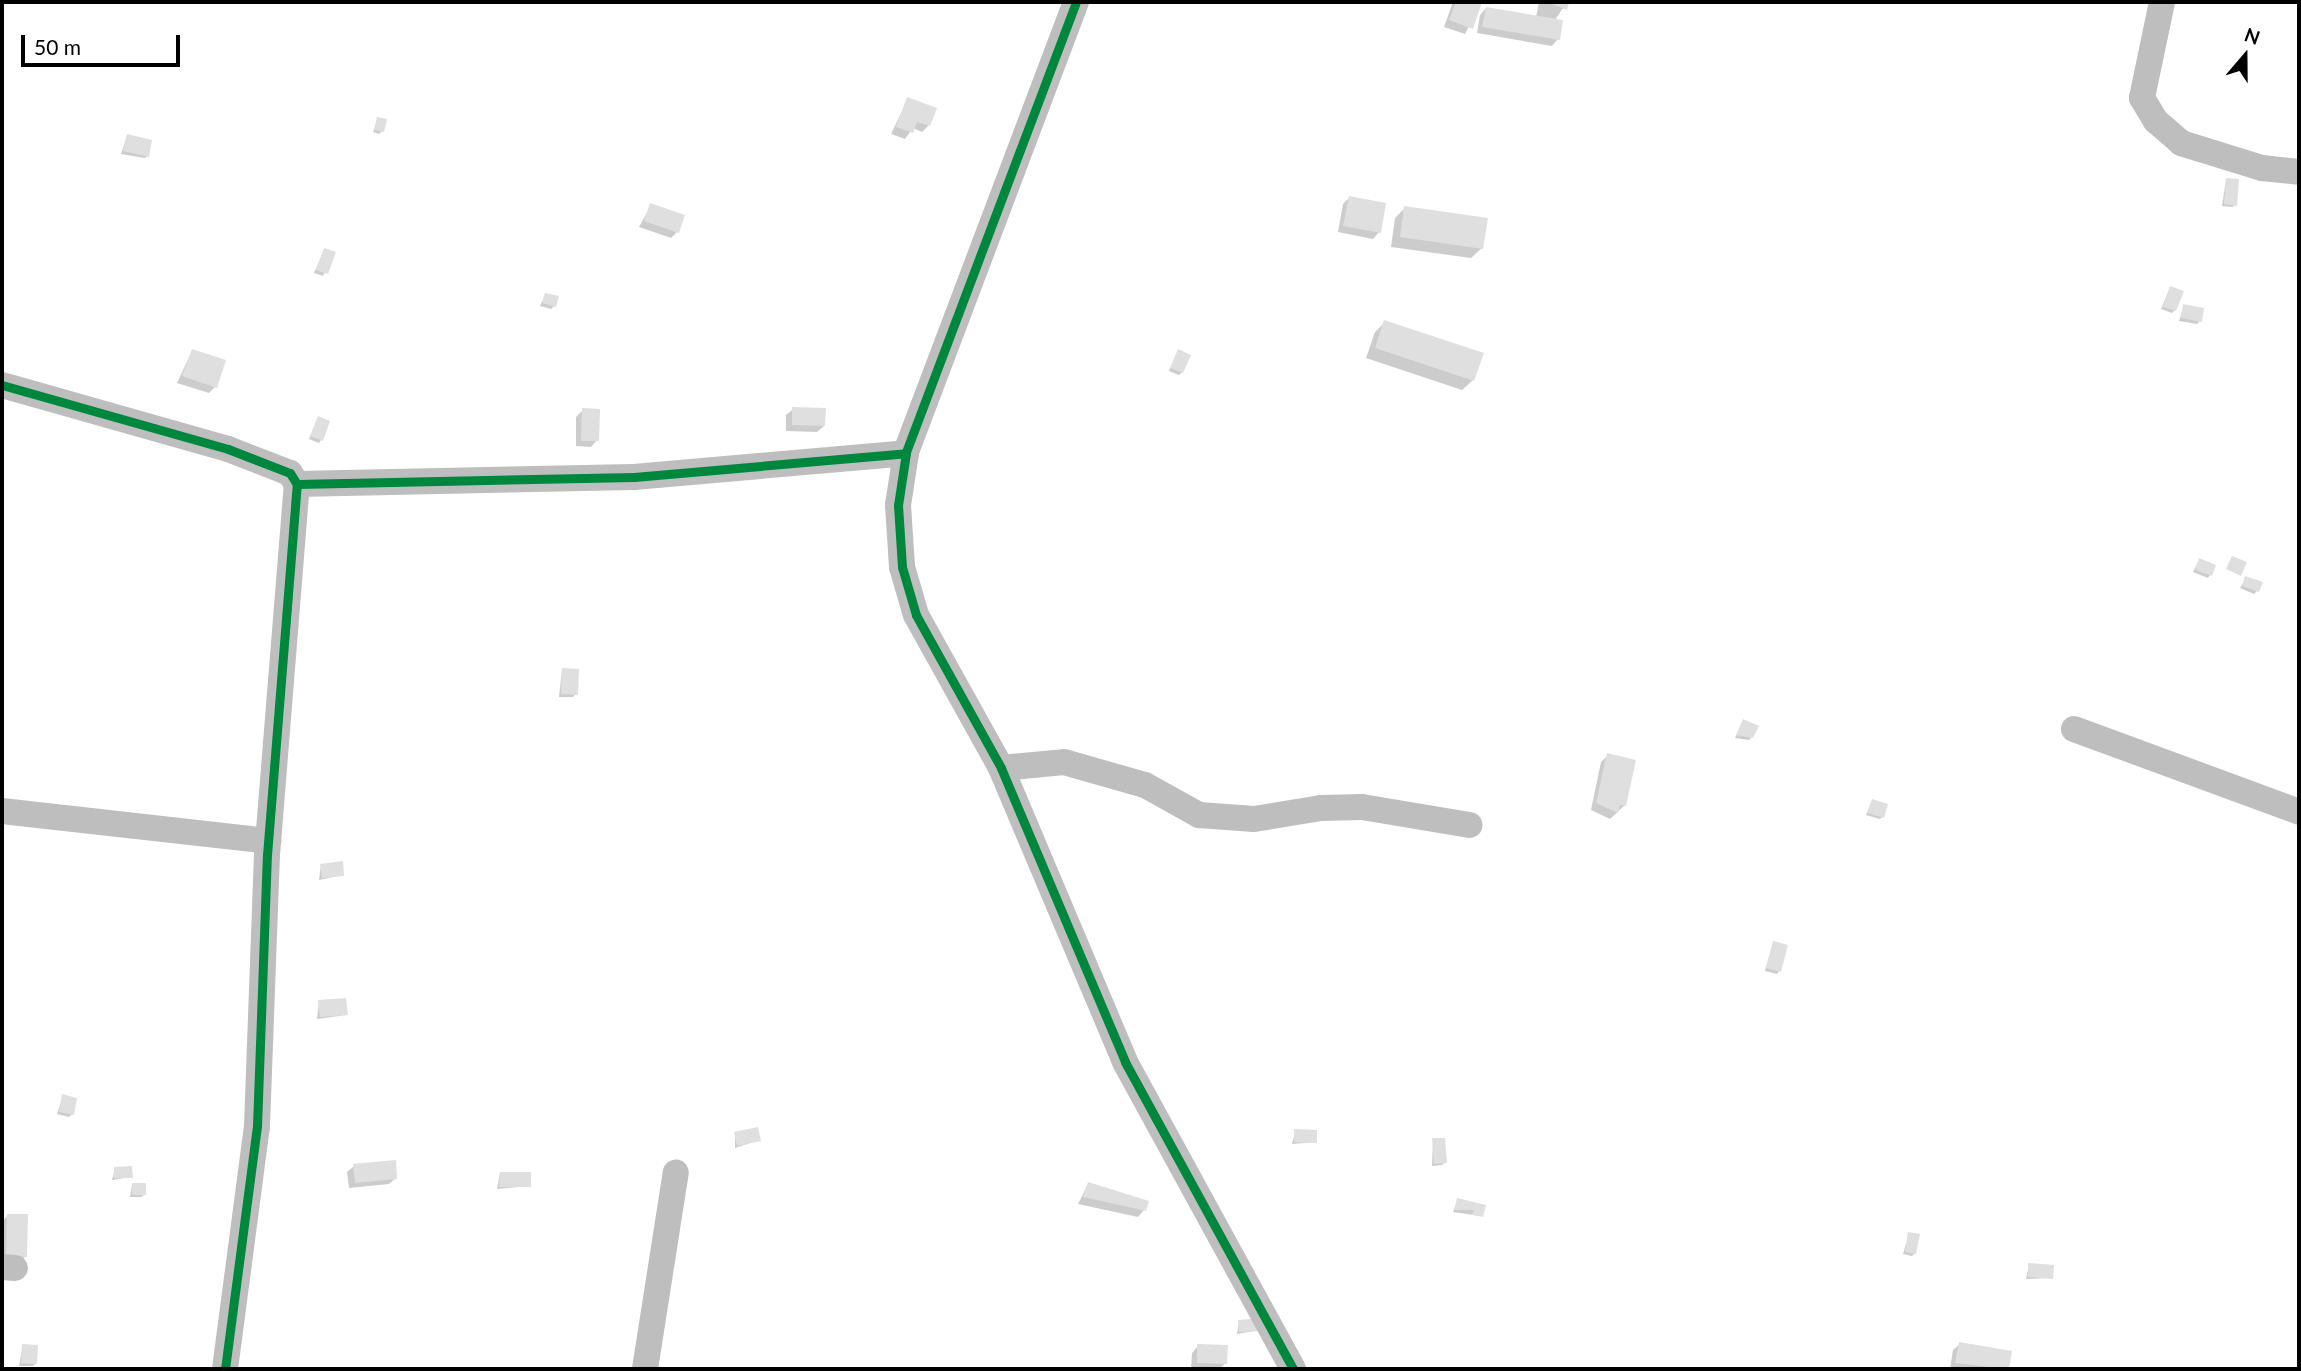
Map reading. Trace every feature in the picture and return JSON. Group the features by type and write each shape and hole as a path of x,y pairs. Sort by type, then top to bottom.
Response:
{"street":[{"path":"1076,2 906,453 898,505 902,567 916,615 1001,768 1125,1062 1293,1369"},
{"path":"2162,2 2142,97 2156,121 2181,143 2262,169 2299,172"},
{"path":"2,385 228,449 290,473 297,484 268,841 257,1126 225,1369"},
{"path":"297,484 634,477 906,453"},
{"path":"2074,729 2299,812"},
{"path":"1001,768 1064,761 1145,785 1199,815 1254,819 1321,808 1362,807 1470,825"},
{"path":"2,811 268,841"},
{"path":"645,1369 676,1172"}],"building":[{"path":"1456,2 1482,2 1473,29 1449,20"},
{"path":"1546,2 1569,2 1567,10"},
{"path":"1486,7 1563,20 1560,40 1482,27"},
{"path":"907,97 937,108 930,126 917,122 913,133 896,127"},
{"path":"377,117 387,119 384,132 374,130"},
{"path":"127,134 152,140 149,157 123,151"},
{"path":"2226,178 2239,179 2237,206 2224,204"},
{"path":"1349,196 1386,203 1381,233 1343,226"},
{"path":"650,203 685,215 679,233 644,221"},
{"path":"1404,206 1488,218 1483,249 1400,237"},
{"path":"324,248 336,252 328,274 316,270"},
{"path":"2170,286 2184,291 2176,311 2163,307"},
{"path":"545,293 559,296 556,307 542,303"},
{"path":"2183,304 2204,308 2202,322 2181,318"},
{"path":"1384,320 1484,353 1474,381 1375,348"},
{"path":"192,349 226,360 217,388 182,376"},
{"path":"1178,349 1191,355 1183,373 1170,368"},
{"path":"792,407 826,408 825,426 792,425"},
{"path":"582,408 600,409 599,441 581,441"},
{"path":"318,416 330,421 323,441 310,436"},
{"path":"2232,556 2247,562 2241,576 2226,569"},
{"path":"2199,558 2216,565 2212,576 2195,570"},
{"path":"2245,576 2263,582 2259,592 2242,586"},
{"path":"562,668 579,669 578,695 561,694"},
{"path":"1743,719 1759,726 1753,738 1736,735"},
{"path":"1607,753 1636,760 1626,806 1620,805 1618,813 1596,803"},
{"path":"1872,799 1888,804 1884,818 1867,813"},
{"path":"343,861 344,876 322,878 320,864"},
{"path":"1773,941 1788,945 1781,972 1766,968"},
{"path":"346,998 348,1015 320,1017 318,1000"},
{"path":"62,1094 77,1098 74,1115 59,1112"},
{"path":"758,1127 761,1141 737,1146 734,1132"},
{"path":"1294,1129 1317,1130 1317,1143 1294,1142"},
{"path":"1432,1138 1445,1138 1447,1163 1434,1164"},
{"path":"396,1160 397,1179 355,1183 353,1164"},
{"path":"132,1166 133,1178 114,1178 114,1167"},
{"path":"500,1172 531,1172 531,1187 499,1187"},
{"path":"1088,1182 1149,1201 1146,1211 1083,1197"},
{"path":"132,1183 146,1183 146,1195 132,1195"},
{"path":"1457,1198 1486,1205 1483,1217 1472,1215 1474,1210 1454,1210"},
{"path":"7,1214 28,1214 27,1257 6,1256"},
{"path":"1908,1232 1920,1234 1916,1254 1905,1252"},
{"path":"2028,1263 2054,1265 2053,1279 2028,1277"},
{"path":"1261,1318 1262,1331 1239,1332 1238,1320"},
{"path":"1959,1342 2012,1351 2009,1369 1955,1363"},
{"path":"22,1344 38,1345 37,1364 21,1363"},
{"path":"1197,1344 1228,1345 1227,1364 1197,1363"}],"cycle path":[{"path":"1076,2 906,453 898,505 902,567 916,615 1001,768 1125,1062 1293,1369"},
{"path":"2,385 228,449 290,473 297,484 634,477 906,453"},
{"path":"225,1369 257,1126 267,855 297,484"}]}
